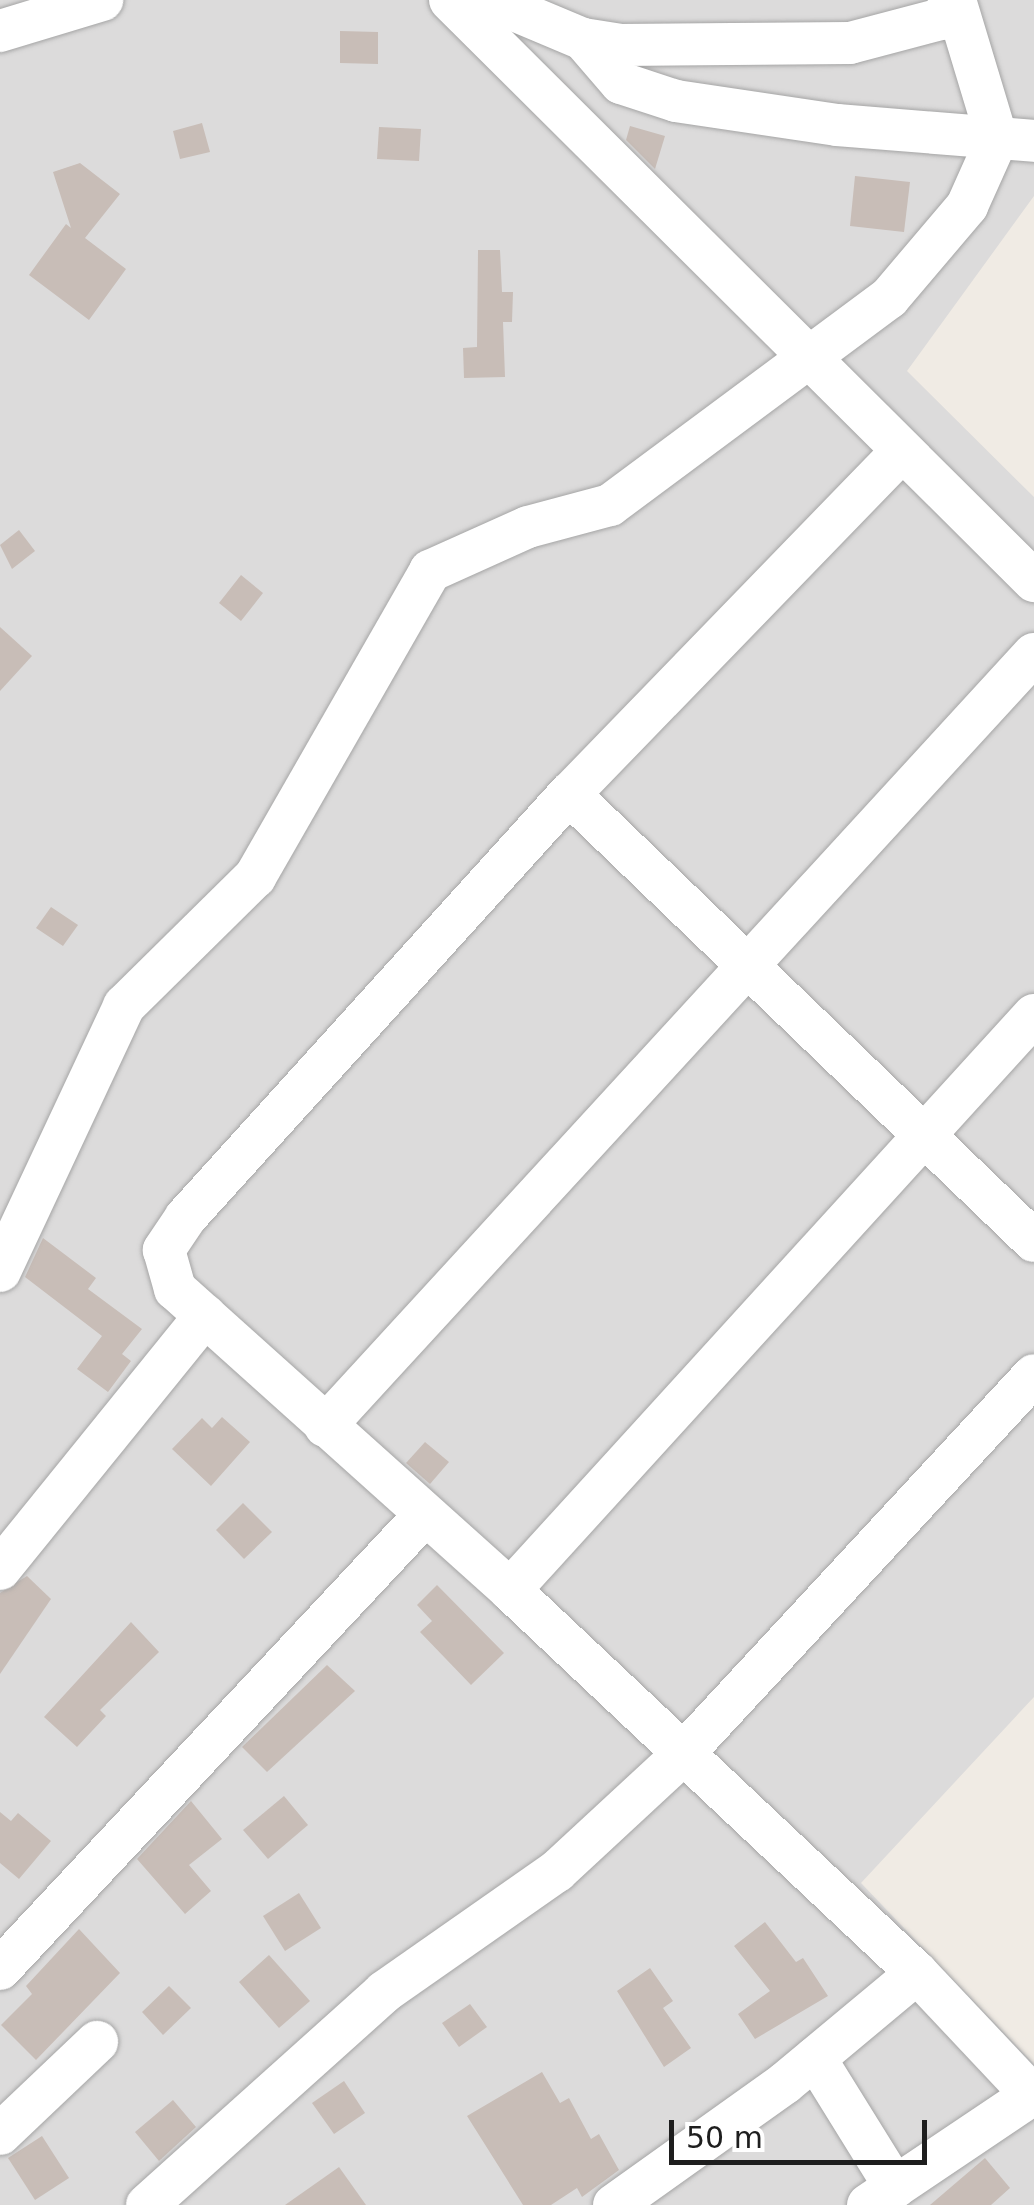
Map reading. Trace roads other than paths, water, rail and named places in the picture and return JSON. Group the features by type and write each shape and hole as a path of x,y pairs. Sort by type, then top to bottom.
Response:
{"street":[{"path":"0,31 102,0"},
{"path":"450,0 810,353 900,453 1034,581"},
{"path":"490,0 582,38 620,45 850,43 941,19 954,0"},
{"path":"954,0 1015,140"},
{"path":"582,38 621,83 676,102 1015,140"},
{"path":"0,1272 124,1006 255,877 430,571 528,526 610,506 810,353 889,298 967,206 1015,140"},
{"path":"815,2058 881,2196 1033,2096 917,1974 680,1756 510,1590 423,1518 175,1289 164,1250 186,1217 570,794 900,453"},
{"path":"324,1426 744,962 1034,654"},
{"path":"570,794 1034,1241"},
{"path":"510,1590 1034,1014"},
{"path":"0,1569 205,1316"},
{"path":"147,2205 384,1992 557,1871 680,1756 1034,1375"},
{"path":"0,1969 423,1518"},
{"path":"614,2205 815,2058 917,1974"},
{"path":"0,2134 97,2042"}]}
